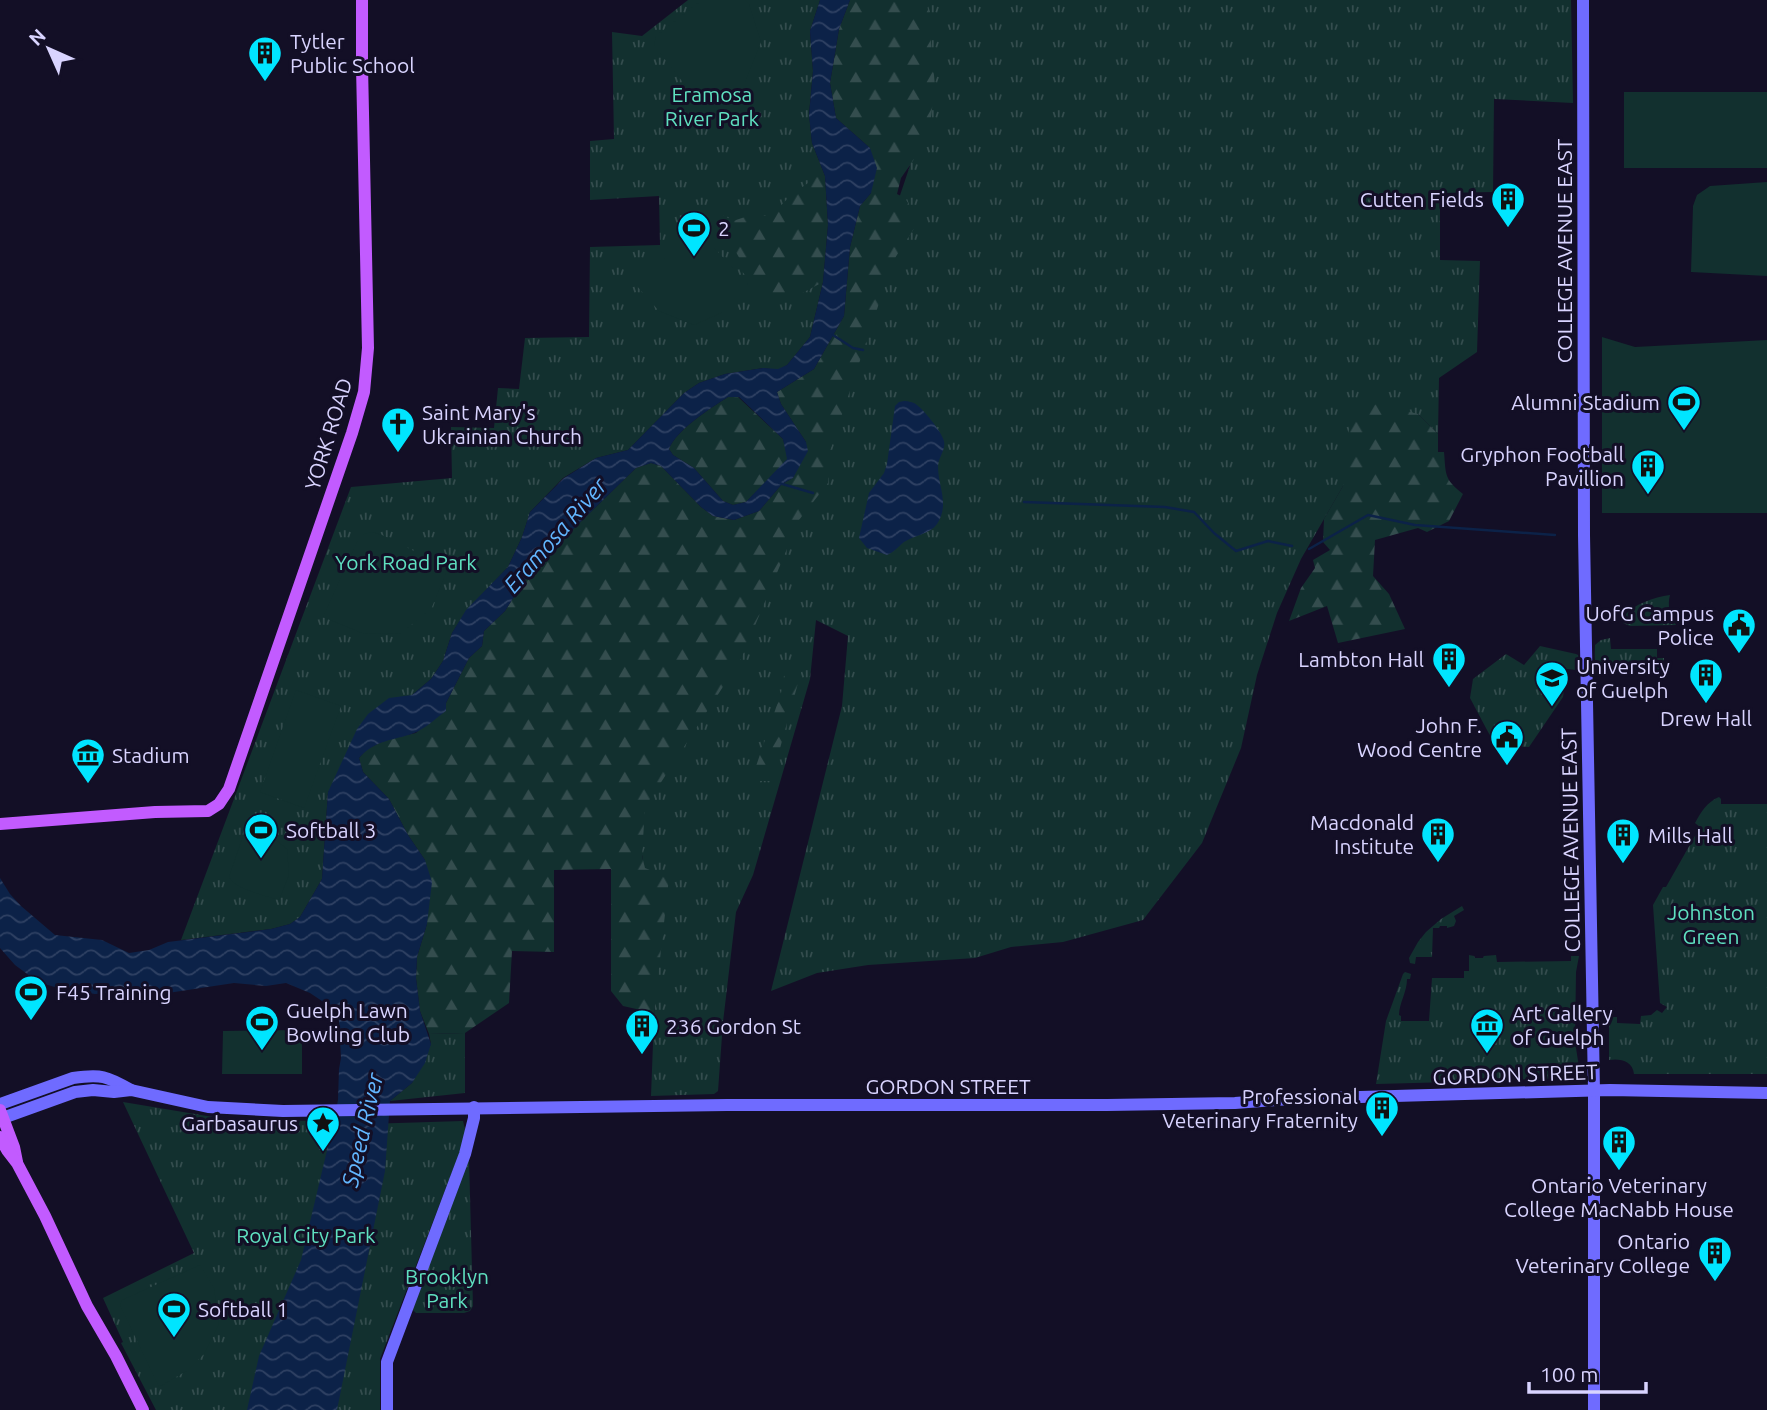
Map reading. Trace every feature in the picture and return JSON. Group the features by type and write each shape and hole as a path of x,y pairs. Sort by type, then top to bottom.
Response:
{"main road":[{"name":"YORK ROAD","path":"0,824 208,811 219,804 229,789 364,392 368,335 362,0"},
{"name":"COLLEGE AVENUE EAST","path":"1583,0 1584,535 1594,1091 1594,1410"},
{"name":"GORDON STREET","path":"1,1113 85,1090 131,1090 208,1107 283,1111 727,1105 1107,1105 1594,1091 1767,1093"},
{"path":"387,1410 387,1362 466,1154 474,1108"},
{"path":"1,1113 17,1163"},
{"path":"0,1136 45,1216 87,1306 143,1410"}],"green space":[{"name":"Eramosa River Park","path":"688,0 820,0 810,31 813,71 809,114 812,143 825,176 823,282 810,337 787,365 778,370 763,368 725,374 699,383 684,393 628,450 596,458 563,478 530,512 508,567 466,611 452,633 443,661 431,679 412,695 328,792 322,879 300,917 290,924 271,929 181,940 351,487 452,478 451,427 494,428 498,388 519,389 525,338 589,337 590,247 660,245 659,196 590,200 590,141 614,139 612,32 642,36"},
{"path":"702,0 745,0 749,4 761,42 745,82 709,116 654,45 656,36"},
{"path":"850,0 927,0 935,86 928,139 901,178 897,194 905,198 919,221 893,261 831,448 828,483 799,520 741,659 645,807 642,856 645,868 669,878 654,1013 623,1006 611,991 611,869 554,870 554,952 512,951 509,1003 465,1033 429,1034 420,1011 416,978 417,957 427,924 425,860 389,799 363,772 359,758 367,749 388,739 416,733 446,703 469,658 482,646 484,631 505,611 531,570 636,468 651,463 661,466 713,516 734,520 759,511 782,484 793,478 806,442 781,404 777,392 814,369 844,316 850,247 860,206 871,193 870,148 836,118 830,83 839,29"},
{"path":"922,0 1571,0 1573,103 1494,99 1493,192 1440,193 1440,260 1480,261 1477,352 1439,378 1438,434 1418,414 1343,486 1301,559 1277,613 1257,675 1241,748 1202,843 1143,920 1063,942 1011,947 975,958 868,965 817,973 771,991 842,706 848,636 816,620 810,679 753,875 736,912 718,1091 714,1094 651,1096 658,914 644,868 633,793 804,481 925,121"},
{"path":"1624,92 1767,92 1767,168 1624,168"},
{"path":"818,176 825,176 828,225 823,282 791,299 771,302 762,297 754,280 741,270 741,261 729,235 702,215 707,205 733,221 745,217 772,215 791,195"},
{"path":"1767,182 1767,276 1691,272 1693,206 1697,195 1710,186"},
{"name":"2","path":"693,232 699,232 748,284 721,313 694,325 659,311 636,285"},
{"name":"Alumni Stadium","path":"1602,337 1635,347 1767,340 1767,513 1602,513"},
{"path":"728,397 738,397 783,439 788,459 746,502 733,505 723,501 694,468 673,455 669,449 686,427"},
{"path":"1380,404 1418,414 1438,434 1438,452 1444,452 1447,476 1463,494 1449,521 1427,532 1418,528 1375,540 1373,576 1389,594 1405,629 1338,643 1327,606 1289,621 1301,588 1315,568 1313,560 1330,550 1323,542 1324,519 1343,486 1347,438 1355,406"},
{"name":"York Road Park","path":"372,532 448,568 432,607 401,634 362,633 323,617 357,542 364,534"},
{"path":"1670,595 1670,611 1676,625 1630,626 1623,623 1623,617 1638,605"},
{"path":"1610,638 1611,649 1657,649 1657,658 1664,658 1664,670 1602,671 1596,663 1595,645"},
{"path":"1540,646 1578,655 1579,673 1567,669 1563,697 1529,747 1495,745 1470,698 1473,679 1506,654 1524,665"},
{"path":"803,665 771,781 755,781 752,778 781,693 785,670"},
{"path":"296,690 341,706 304,808 260,792"},
{"name":"Johnston Green","path":"1719,797 1721,804 1767,804 1767,1074 1634,1074 1625,1061 1609,1060 1609,1026 1606,1017 1617,1017 1617,1023 1640,1024 1641,1016 1651,1015 1657,1010 1662,1013 1667,1007 1660,1003 1653,905 1700,827 1695,823 1708,805"},
{"name":"Softball 3","path":"246,827 267,833 287,849 289,875 279,900 244,889 229,877"},
{"path":"1462,906 1464,910 1454,916 1454,926 1433,928 1432,957 1416,957 1415,964 1410,963 1409,958 1426,932"},
{"path":"1469,955 1483,958 1496,955 1497,962 1571,961 1571,956 1579,956 1576,972 1575,1042 1579,1067 1574,1075 1566,1078 1376,1084 1386,1021 1403,974 1411,974 1410,979 1407,979 1400,1006 1401,1021 1429,1021 1432,978 1464,978 1464,971 1469,971"},
{"name":"Guelph Lawn Bowling Club","path":"302,1030 302,1074 222,1074 223,1031"},
{"path":"465,1033 465,1093 390,1101 412,1083 431,1044 429,1034"},
{"name":"Royal City Park","path":"123,1102 231,1120 330,1121 334,1125 463,1121 466,1133 459,1154 380,1359 380,1410 156,1410 121,1343 123,1342 103,1298 194,1253"},
{"name":"Brooklyn Park","path":"469,1159 473,1306 470,1311 464,1313 416,1313 413,1304"},
{"name":"Softball 1","path":"200,1265 214,1288 219,1324 204,1354 188,1370 159,1387 120,1305 122,1300"}],"water":[{"path":"820,0 850,0 839,29 830,83 836,118 870,148 877,168 871,193 860,206 850,247 844,316 814,369 777,392 781,404 806,442 808,451 793,478 782,484 759,511 734,520 713,516 661,466 651,463 636,468 531,570 505,611 484,631 482,646 469,658 446,703 446,711 418,731 378,744 359,758 363,772 389,799 425,860 432,882 427,924 417,957 416,978 420,1011 431,1044 425,1063 412,1083 390,1101 385,1171 337,1410 247,1410 259,1356 301,1260 333,1125 341,1058 339,1021 322,1001 286,983 266,986 234,983 148,996 129,991 95,994 38,982 15,965 0,948 0,878 21,906 55,935 102,940 129,953 149,950 168,942 271,929 290,924 300,917 322,879 328,792 357,729 368,714 389,698 412,695 431,679 443,661 452,633 466,610 508,567 530,512 564,478 596,458 628,450 684,393 699,383 725,374 763,368 778,369 787,365 810,337 823,282 828,225 825,176 812,143 809,115 813,71 810,31","holes":["728,397 739,397 783,439 787,459 746,502 733,505 723,501 694,468 673,455 669,449 679,434 704,413"]},
{"path":"904,401 914,403 922,409 944,441 938,466 943,509 934,527 904,542 887,555 867,548 859,538 869,493 884,473 887,464 895,406"}],"waterway":[{"path":"833,335 853,348 863,350"},
{"path":"779,483 813,493"},
{"path":"1024,502 1165,507 1194,512 1236,551 1268,541 1292,546"},
{"path":"1309,549 1368,515 1415,525 1555,535"}],"place":[{"name":"Tytler Public School","path":"265,83"},
{"name":"Cutten Fields","path":"1508,229"},
{"name":"2","path":"694,258"},
{"name":"Alumni Stadium","path":"1684,432"},
{"name":"Saint Mary's Ukrainian Church","path":"398,454"},
{"name":"Gryphon Football Pavillion","path":"1648,496"},
{"name":"UofG Campus Police","path":"1739,655"},
{"name":"Lambton Hall","path":"1449,689"},
{"name":"Drew Hall","path":"1706,705"},
{"name":"University of Guelph","path":"1552,708"},
{"name":"John F. Wood Centre","path":"1507,767"},
{"name":"Stadium","path":"88,785"},
{"name":"Softball 3","path":"261,860"},
{"name":"Macdonald Institute","path":"1438,864"},
{"name":"Mills Hall","path":"1623,865"},
{"name":"F45 Training","path":"31,1022"},
{"name":"Guelph Lawn Bowling Club","path":"262,1052"},
{"name":"Art Gallery of Guelph","path":"1487,1055"},
{"name":"236 Gordon St","path":"642,1056"},
{"name":"Professional Veterinary Fraternity","path":"1382,1138"},
{"name":"Garbasaurus","path":"323,1153"},
{"name":"Ontario Veterinary College MacNabb House","path":"1619,1172"},
{"name":"Ontario Veterinary College","path":"1715,1283"},
{"name":"Softball 1","path":"174,1339"}],"water label":[{"name":"Eramosa River","path":"555,535"},
{"name":"Speed River","path":"362,1130"}]}
